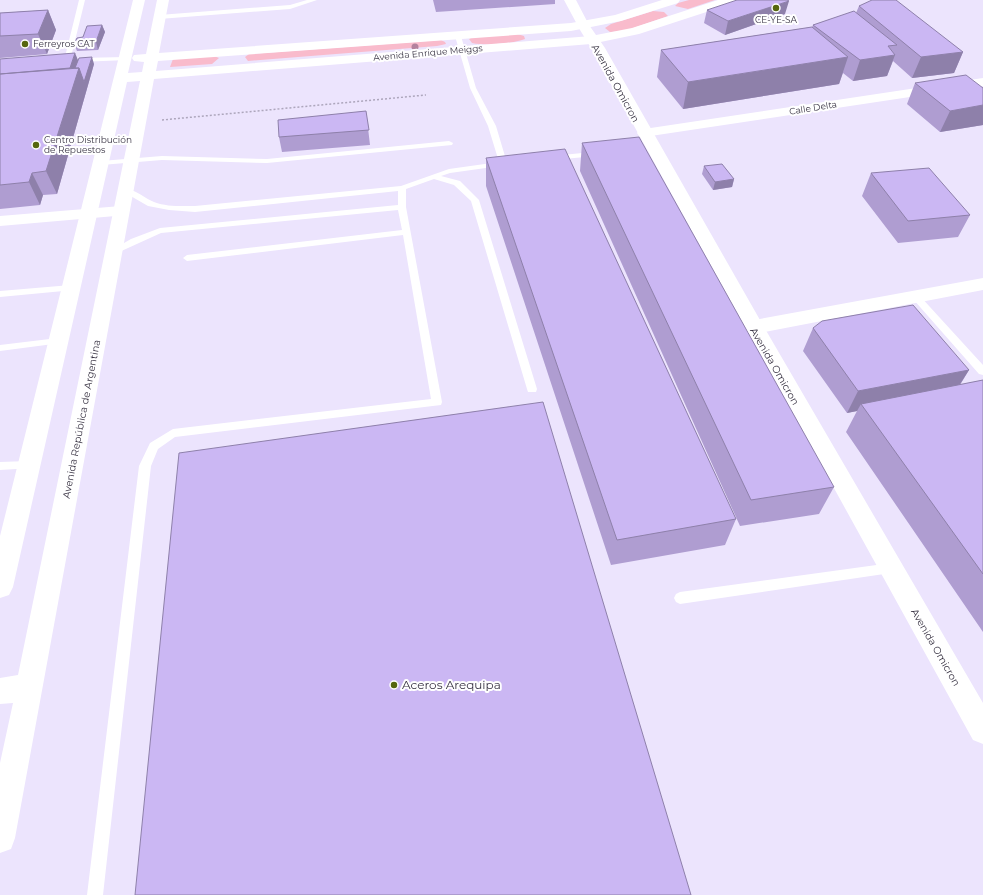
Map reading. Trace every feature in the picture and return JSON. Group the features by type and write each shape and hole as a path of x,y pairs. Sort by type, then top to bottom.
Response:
{"main road":[{"path":"0,587 140,0"},
{"name":"Avenida Omicron","path":"570,0 754,328 983,730"},
{"name":"Avenida Enrique Meiggs","path":"126,59 150,66 239,68 534,45 587,32 617,18 674,0"},
{"name":"Avenida Enrique Meiggs","path":"121,78 150,66 240,50 528,30 587,32 634,31 730,0"},
{"path":"661,4 683,16"},
{"name":"Avenida República de Argentina","path":"0,838 161,9"},
{"path":"528,30 534,45"},
{"path":"239,68 240,50"},
{"name":"Calle Delta","path":"644,133 983,82"},
{"path":"0,221 122,211"},
{"path":"754,328 983,284"},
{"path":"0,691 29,687"}],"lane":[{"path":"82,0 64,61 126,59"},
{"path":"161,9 290,7 314,0"},
{"path":"126,191 151,204 168,208 195,209 402,188 449,171 507,163 492,126 473,88 458,36"},
{"path":"101,163 162,158 267,161 449,143"},
{"path":"543,159 582,155"},
{"path":"434,177 457,183 475,200 532,389"},
{"path":"95,895 145,466 154,446 173,433 437,402 402,207 402,188"},
{"path":"114,251 160,231 402,207"},
{"path":"187,258 407,232"},
{"path":"0,294 71,288"},
{"path":"916,297 983,371"},
{"path":"0,348 58,341"},
{"path":"0,466 29,465"},
{"path":"680,598 891,568"}],"path":[{"path":"139,122 426,95"}],"shaded area":[{"path":"689,0 715,0 688,9 675,6 678,3"},
{"path":"653,11 664,12 668,16 625,31 610,32 605,28 611,24"},
{"path":"514,33 524,36 525,39 498,44 478,44 472,43 469,39 475,36"},
{"path":"441,40 446,44 437,46 248,61 245,57 249,54"},
{"path":"214,56 219,58 212,64 170,67 173,59"}],"building":[{"path":"737,0 789,1 728,21 707,10"},
{"path":"872,0 896,0 963,52 921,57 859,6"},
{"path":"48,10 38,34 0,36 0,13"},
{"path":"854,11 897,45 888,46 895,55 860,60 813,25"},
{"path":"102,25 96,42 74,44 77,38 83,37 87,26"},
{"path":"812,27 848,57 688,82 661,50"},
{"path":"75,53 70,68 0,74 0,59"},
{"path":"92,57 84,82 79,68 75,68 79,58"},
{"name":"Centro Distribución de Repuestos","path":"79,68 46,171 32,173 29,182 0,185 0,74"},
{"path":"966,75 983,88 983,105 950,111 915,83"},
{"path":"366,111 369,130 279,137 278,120"},
{"path":"639,137 834,487 751,500 582,143"},
{"path":"565,149 736,519 617,540 486,158"},
{"path":"722,164 734,179 715,182 704,166"},
{"path":"929,168 970,215 908,221 871,173"},
{"path":"913,305 969,370 858,391 813,328 822,321"},
{"path":"983,380 983,574 861,404"},
{"name":"Aceros Arequipa","path":"543,402 691,895 135,895 179,453"}],"place":[{"name":"CE-YE-SA","path":"776,8"},
{"name":"Ferreyros CAT","path":"25,44"},
{"name":"Centro Distribución de Repuestos","path":"36,145"},
{"name":"Aceros Arequipa","path":"394,685"}]}
